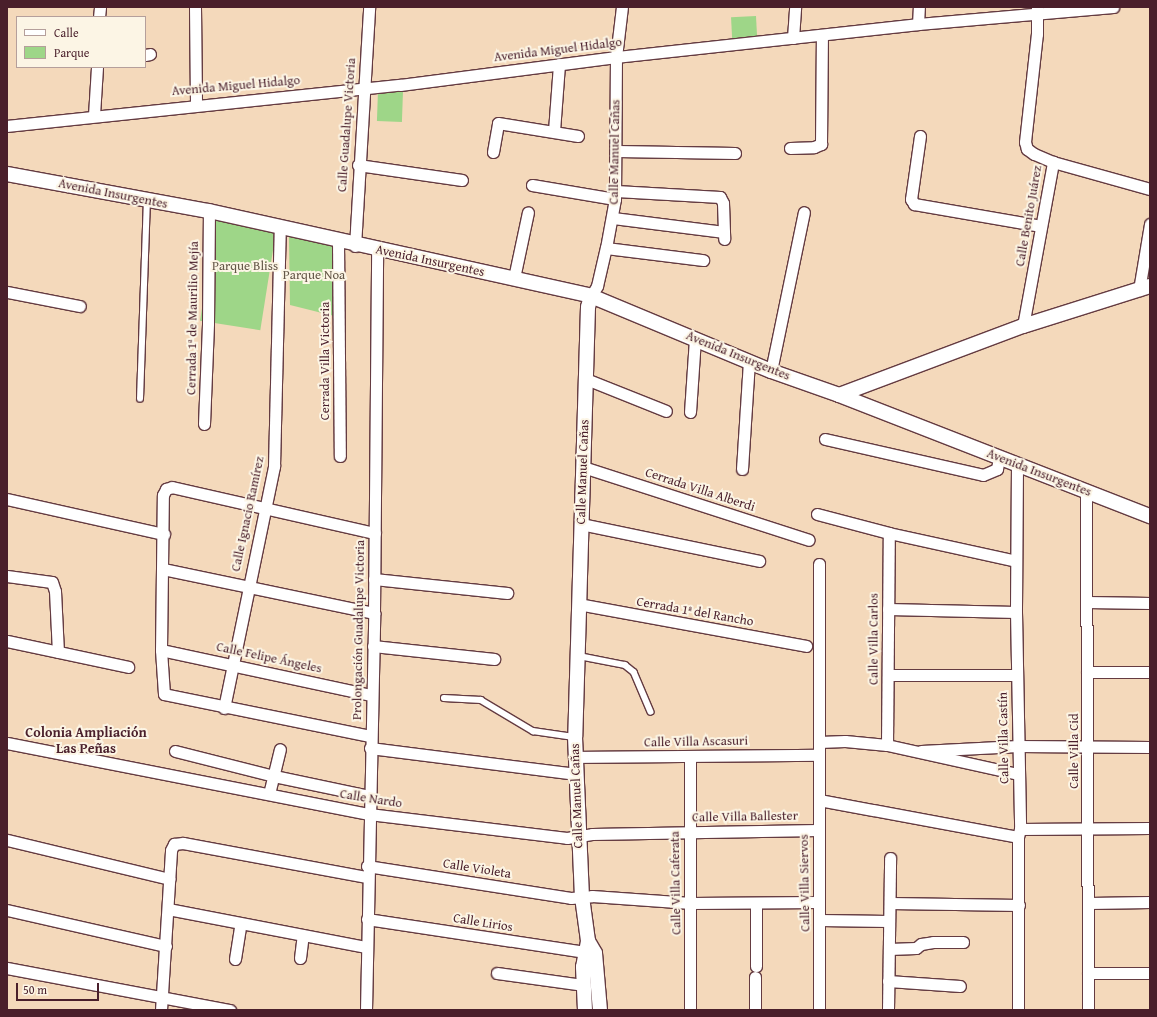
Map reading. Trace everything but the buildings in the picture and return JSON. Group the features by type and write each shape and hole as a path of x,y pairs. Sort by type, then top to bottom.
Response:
{"street":[{"path":"195,7 196,104"},
{"name":"Calle Guadalupe Victoria","path":"355,246 358,165 369,7"},
{"name":"Calle Manuel Cañas","path":"600,1010 589,949 582,896 578,837 575,757 576,655 588,307 591,296 597,286 613,218 616,195 616,57 622,7"},
{"path":"793,38 795,7"},
{"path":"918,24 919,7"},
{"name":"Avenida Miguel Hidalgo","path":"7,126 196,104 364,88 616,57 822,36 1037,10 1113,7"},
{"name":"Calle Benito Juárez","path":"1023,326 1053,162 1034,154 1027,149 1025,142 1037,10"},
{"path":"790,148 814,147 821,144 822,36"},
{"path":"554,131 559,64"},
{"path":"94,115 96,68"},
{"path":"493,152 498,123 578,136"},
{"path":"920,136 911,199 914,204 1041,226"},
{"path":"617,151 735,153"},
{"path":"1053,162 1150,189"},
{"path":"358,165 462,180"},
{"name":"Avenida Insurgentes","path":"7,174 209,211 377,251 514,278 591,296 749,361 771,372 839,395 1150,516"},
{"path":"532,185 616,195 720,197 723,203 724,236 613,218"},
{"name":"Cerrada 1ª de Maurilio Mejía","path":"204,424 208,323 209,211"},
{"path":"514,278 528,212"},
{"path":"771,372 804,212"},
{"path":"839,395 1023,326 1144,288 1150,224"},
{"name":"Calle Ignacio Ramírez","path":"224,708 247,586 274,466 280,227"},
{"name":"Cerrada Villa Victoria","path":"338,242 340,456"},
{"path":"606,248 703,260"},
{"name":"Prolongación Guadalupe Victoria","path":"366,1010 366,919 374,613 377,251"},
{"path":"7,292 80,306"},
{"path":"690,412 695,339"},
{"path":"742,469 749,361"},
{"path":"586,379 666,411"},
{"path":"825,439 983,475 997,470 999,458"},
{"name":"Calle Villa Castín","path":"1017,465 1016,612 1019,833 1018,1010"},
{"name":"Cerrada Villa Alberdi","path":"583,467 809,540"},
{"path":"370,736 224,708 164,694 162,650 164,534 163,495 166,489 172,487 264,506 375,533"},
{"name":"Calle Villa Cid","path":"1086,492 1089,903 1088,1010"},
{"path":"7,499 164,534"},
{"path":"817,514 889,533 1016,560"},
{"path":"581,524 759,561"},
{"name":"Calle Villa Carlos","path":"887,745 889,533"},
{"name":"Calle Villa Siervos","path":"819,564 819,1010"},
{"path":"163,569 374,613"},
{"path":"7,576 52,582 55,591 58,652"},
{"path":"374,579 507,593"},
{"path":"1087,602 1150,603"},
{"name":"Cerrada 1ª del Rancho","path":"578,604 806,646"},
{"path":"888,608 1016,612"},
{"path":"7,641 128,667"},
{"path":"373,646 494,659"},
{"name":"Calle Felipe Ángeles","path":"162,650 371,695"},
{"path":"1087,672 1150,672"},
{"path":"888,675 1017,675"},
{"path":"819,742 845,741 887,745 921,751 1018,774"},
{"name":"Calle Nardo","path":"7,743 163,772 369,814 578,837"},
{"path":"921,751 1018,746 1150,747"},
{"path":"370,748 576,774"},
{"path":"269,794 280,749"},
{"path":"175,751 274,776 370,796"},
{"name":"Calle Villa Ascasuri","path":"575,757 818,755"},
{"name":"Calle Villa Caferata","path":"690,757 690,1010"},
{"path":"819,800 1019,833 1088,828 1150,828"},
{"name":"Calle Villa Ballester","path":"578,837 592,834 818,830"},
{"path":"7,840 169,879 161,1010"},
{"name":"Calle Violeta","path":"169,879 174,844 183,843 367,872 571,898 582,896 691,903 756,904 819,902"},
{"path":"888,1010 890,858"},
{"path":"1089,903 1150,902"},
{"path":"890,903 1019,905"},
{"path":"755,1010 756,904"},
{"path":"168,909 366,947"},
{"path":"7,910 166,946"},
{"name":"Calle Lirios","path":"366,919 589,949"},
{"path":"820,920 888,920"},
{"path":"235,959 241,923"},
{"path":"300,958 303,935"},
{"path":"889,949 916,948 921,944 933,942 963,942"},
{"name":"Calle Manuel Cañas","path":"585,1010 584,985 589,949"},
{"path":"7,968 230,1010"},
{"path":"497,973 584,985"},
{"path":"1088,973 1150,973"},
{"path":"888,981 960,986"}],"lane":[{"path":"140,399 147,200"},
{"path":"576,655 625,665 634,672 651,712"},
{"path":"444,698 481,700 533,731 575,737"}],"green space":[{"path":"756,16 757,37 732,38 731,17"},
{"path":"378,90 403,91 402,122 377,121"},
{"name":"Parque Bliss","path":"216,220 276,230 260,330 200,321"},
{"name":"Parque Noa","path":"289,236 340,246 338,317 290,305"}],"district":[{"name":"Colonia Ampliación Las Peñas","path":"86,740"}]}
